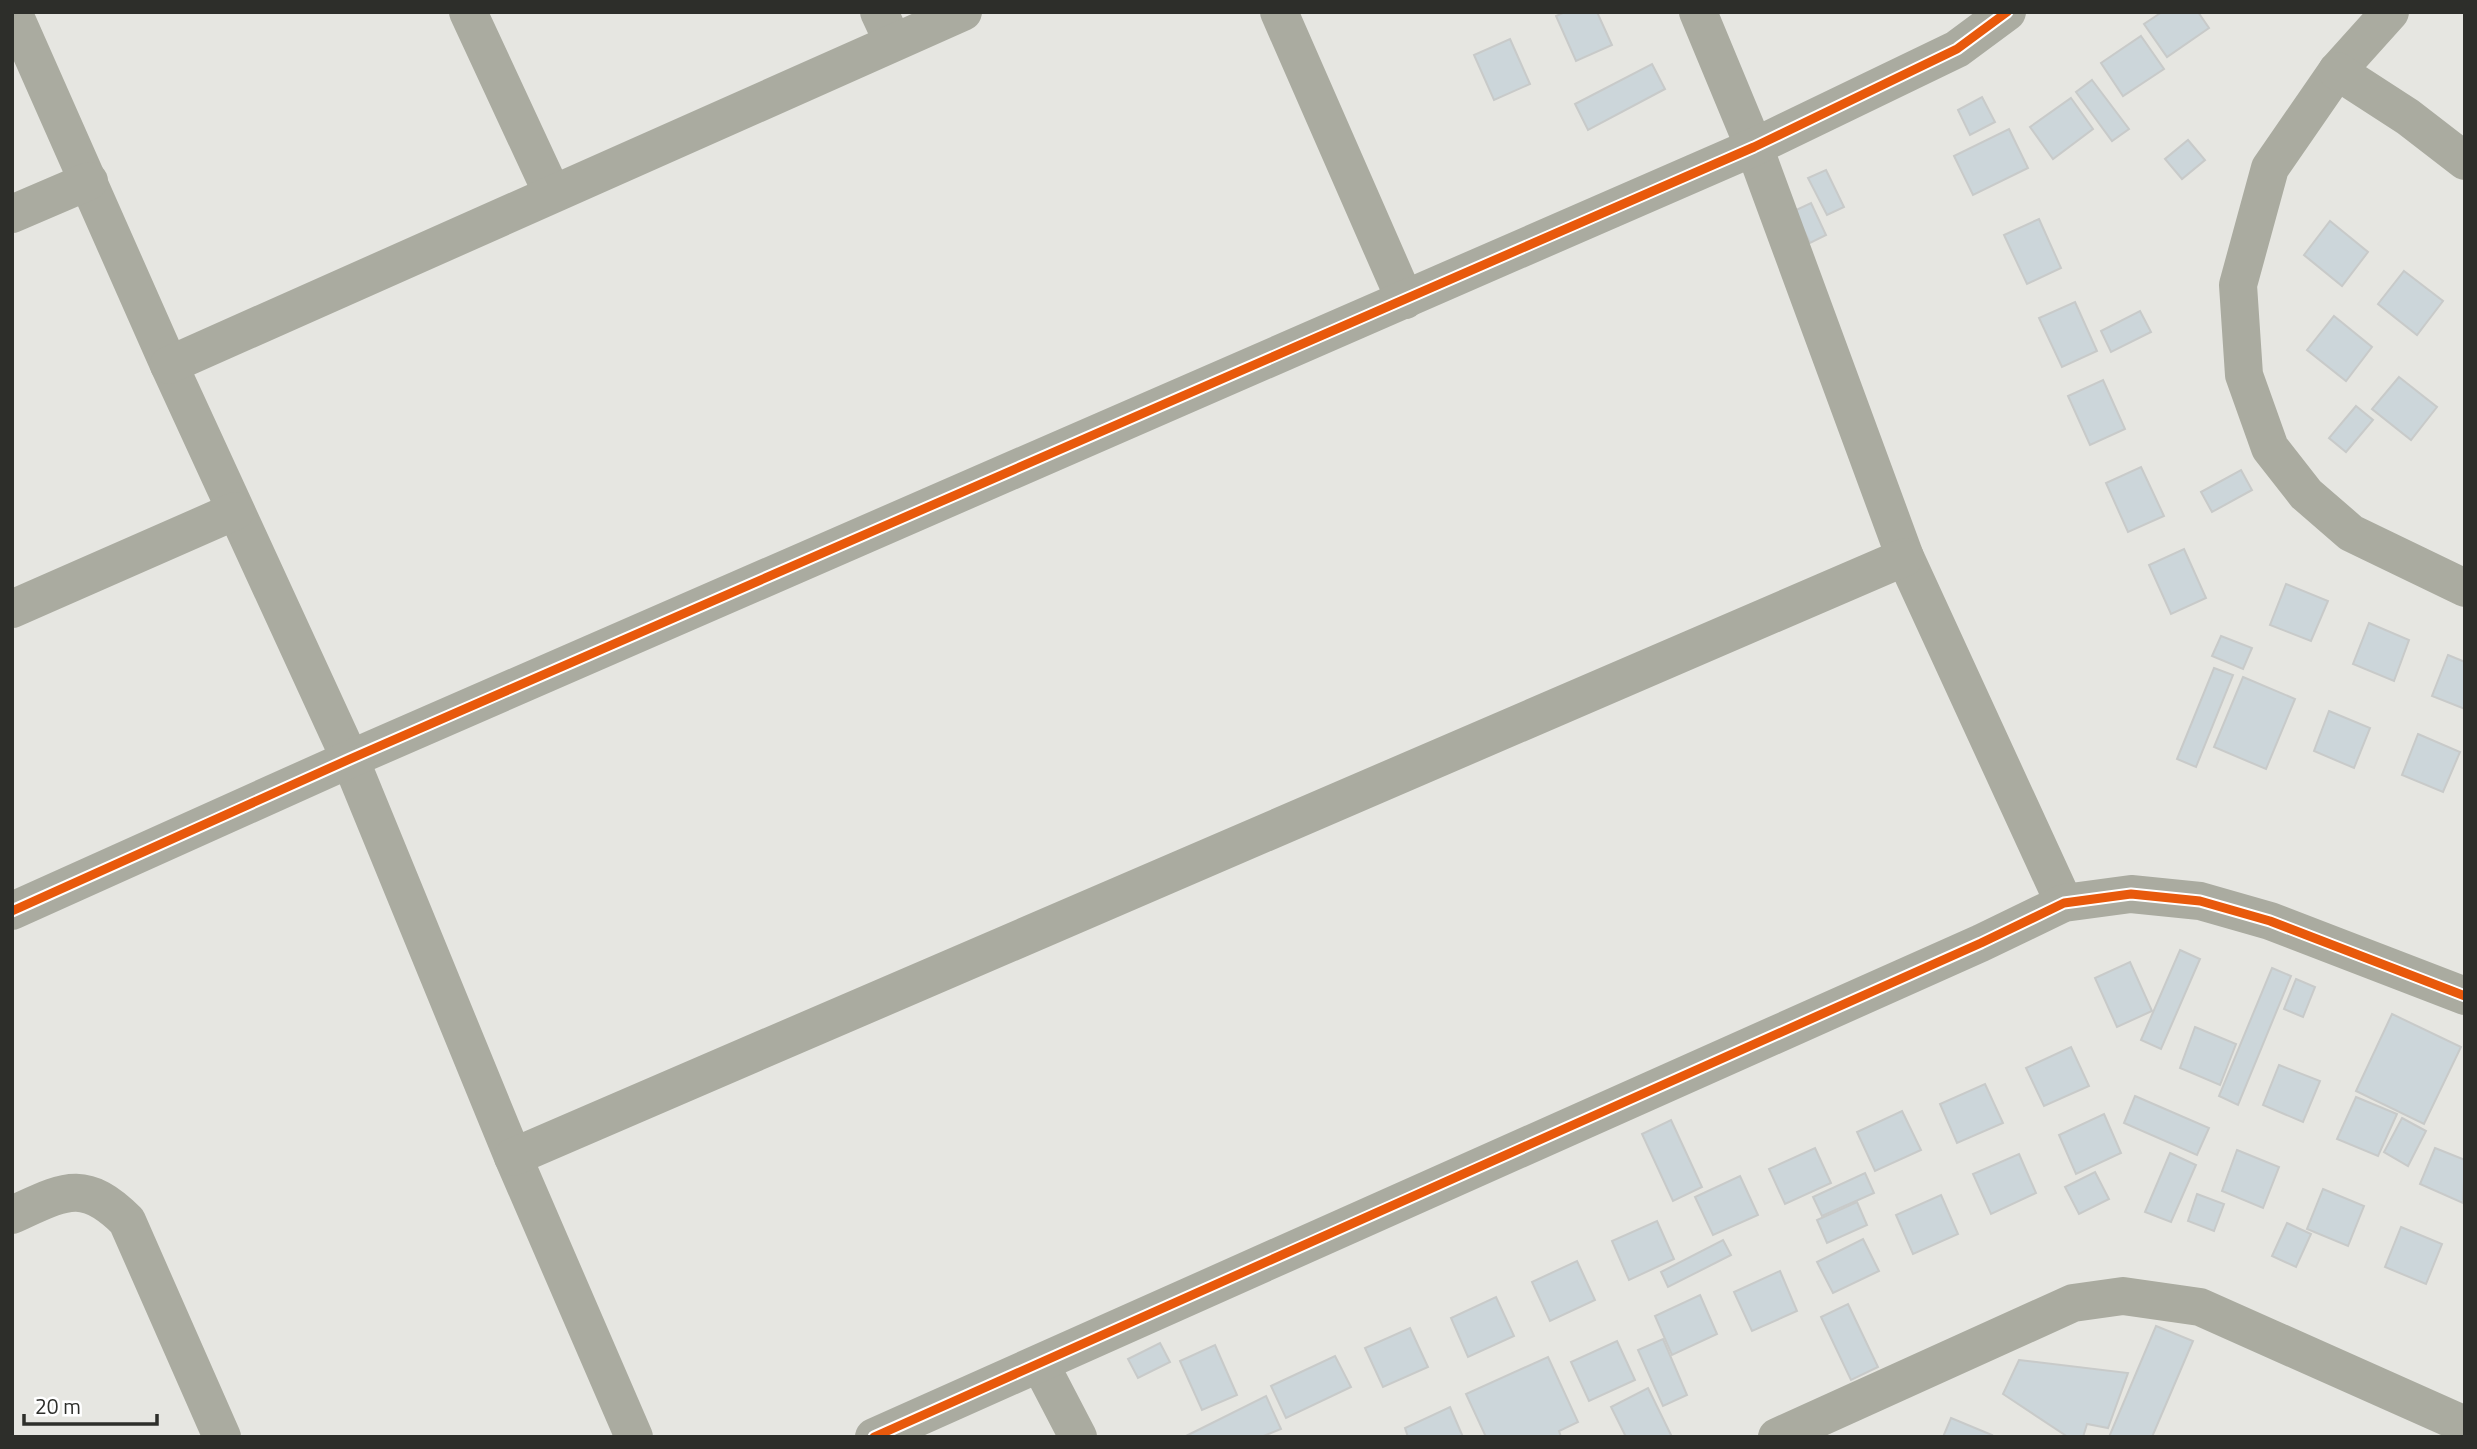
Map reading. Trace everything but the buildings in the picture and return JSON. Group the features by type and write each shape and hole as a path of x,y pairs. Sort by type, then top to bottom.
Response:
{"street":[{"path":"13,12 169,365 350,759 513,1157 634,1437"},
{"path":"468,12 552,193"},
{"path":"169,365 552,193 886,27 963,12"},
{"path":"1279,12 1405,300"},
{"path":"1699,12 1754,147 1905,557 2064,903"},
{"path":"12,911 350,759 1754,147 1957,49 2007,12"},
{"path":"2390,12 2337,71 2270,168 2238,285 2244,375 2270,448 2306,494 2351,533 2465,588"},
{"path":"2337,71 2409,117 2465,161"},
{"path":"12,214 89,181"},
{"path":"12,609 235,511"},
{"path":"513,1157 1905,557"},
{"path":"874,1437 1968,949 2064,903 2131,894 2200,901 2270,920 2465,996"},
{"path":"12,1215 71,1190 106,1200 127,1221 222,1437"},
{"path":"1777,1437 1839,1425 2073,1303 2123,1296 2200,1307 2465,1425"},
{"path":"1040,1364 1078,1437"}],"cycle path":[{"path":"12,911 350,759 1754,147 1957,49 2007,12"},
{"path":"874,1437 1981,943 2064,903 2131,894 2200,901 2270,921 2465,996"}]}
